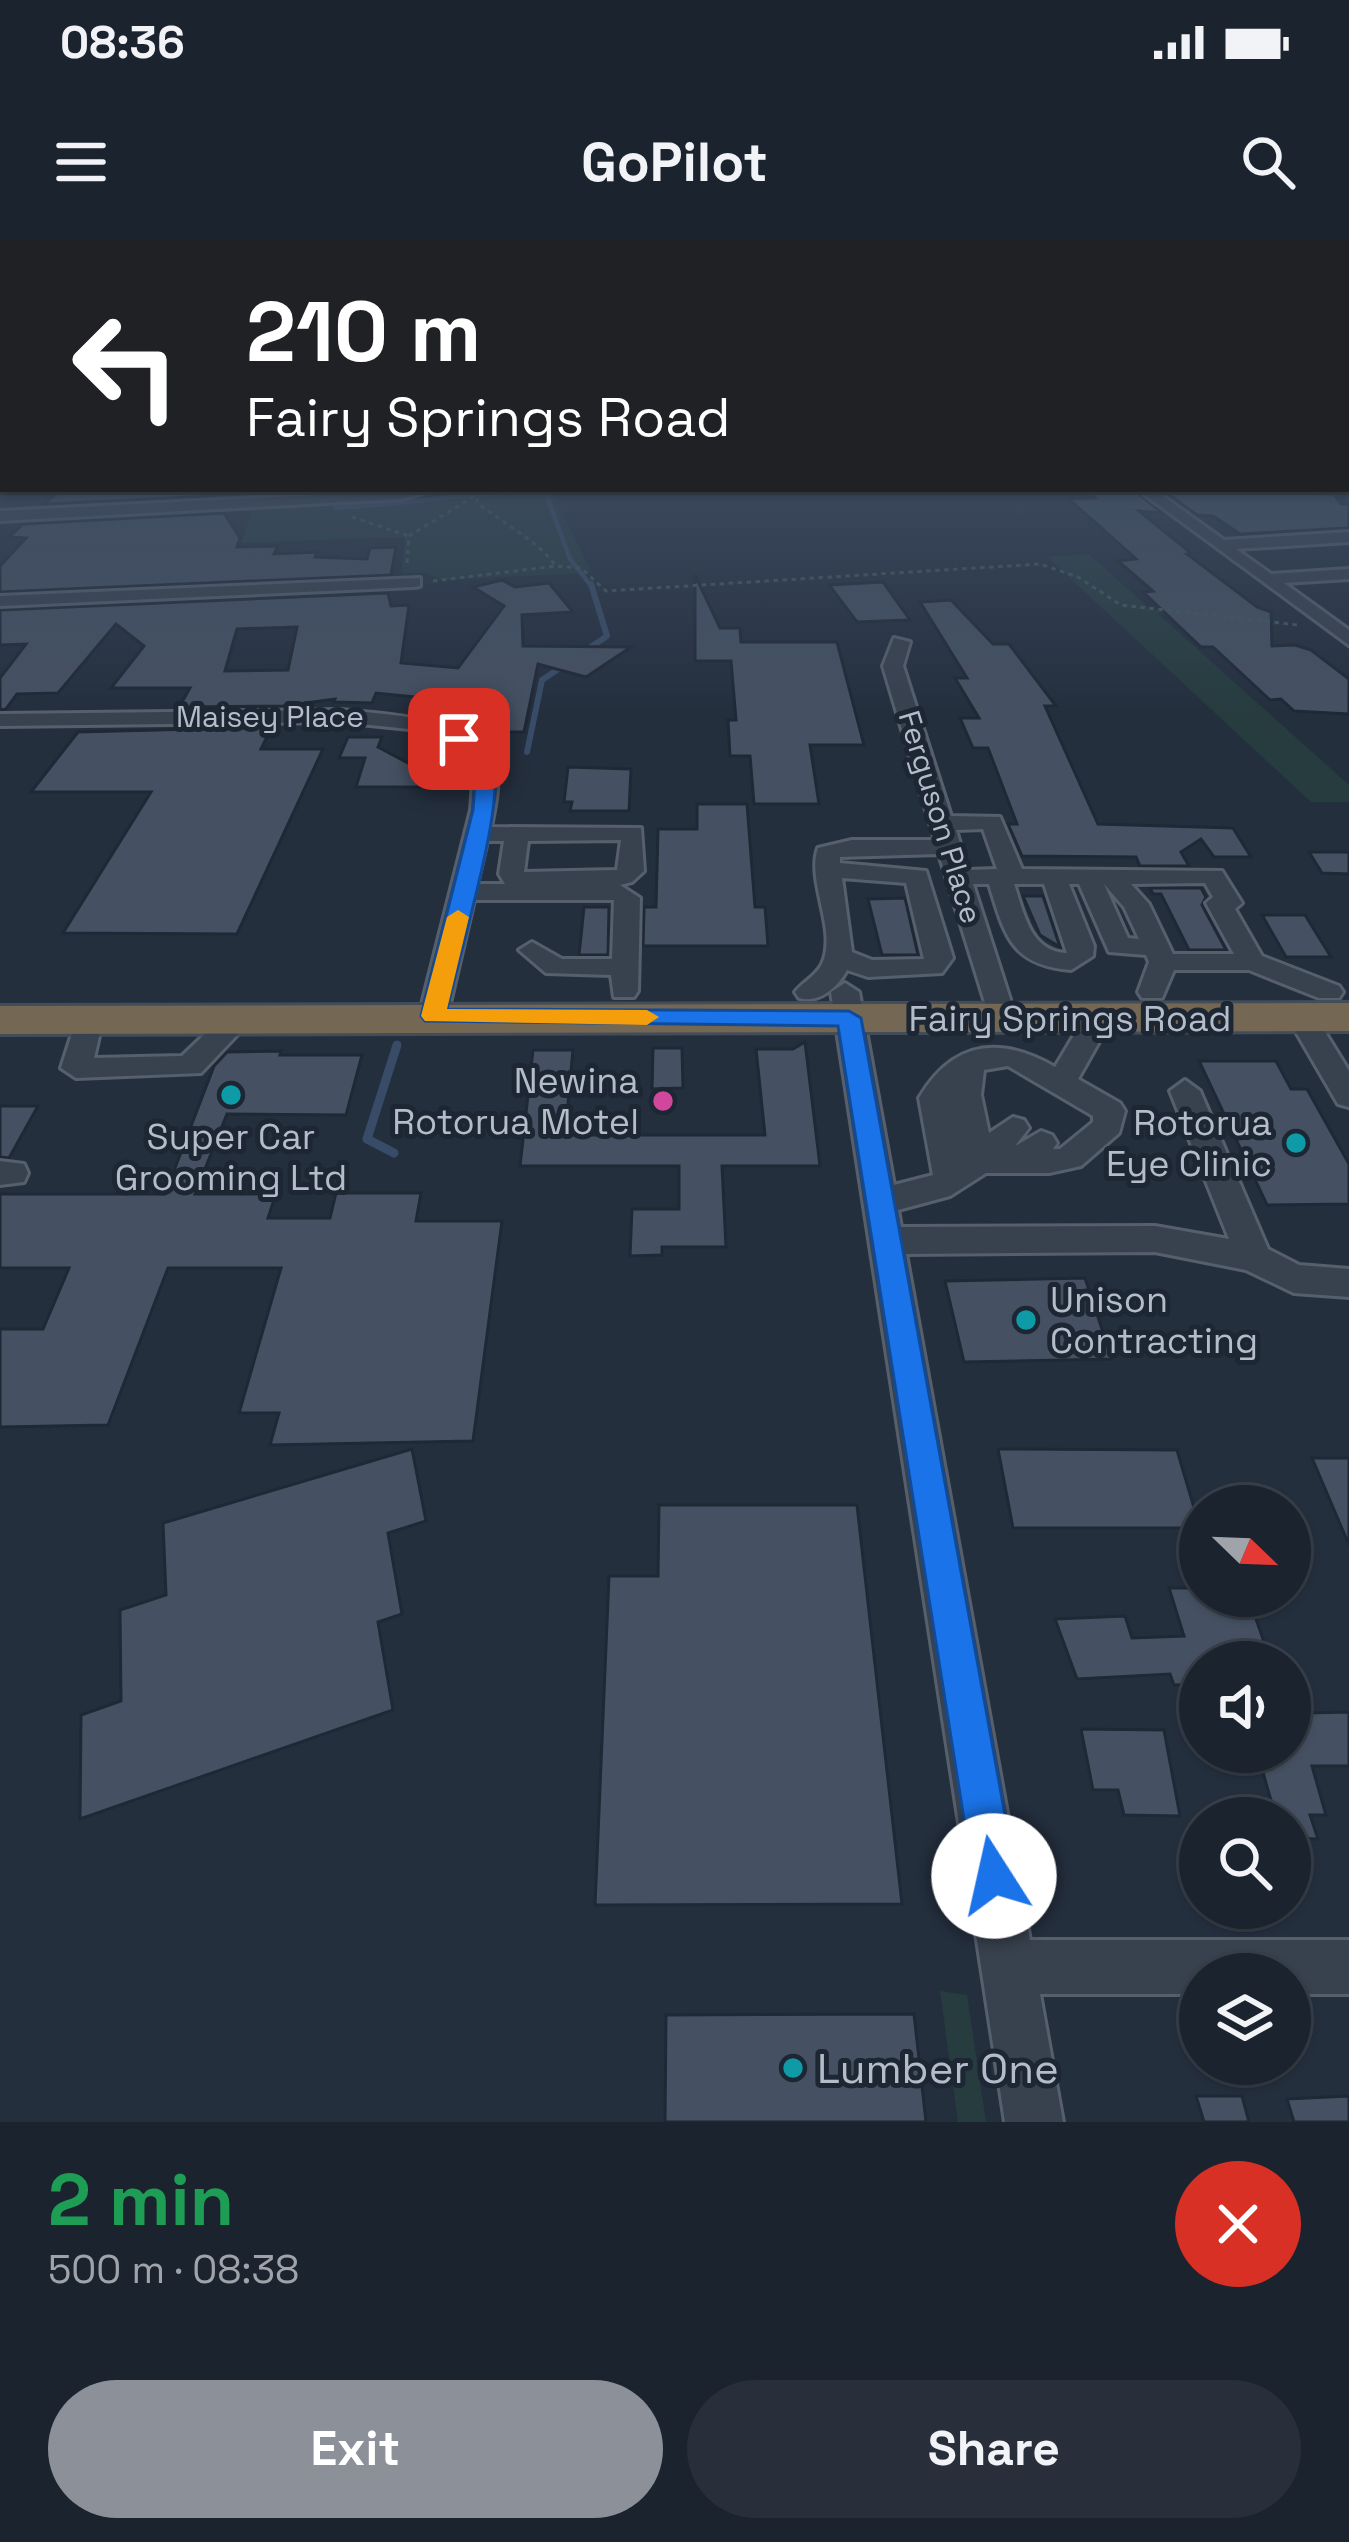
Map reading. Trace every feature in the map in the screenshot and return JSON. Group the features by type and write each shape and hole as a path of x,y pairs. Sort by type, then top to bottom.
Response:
{"highway":[{"name":"Fairy Springs Road","path":"998,1005 1157,967 1336,1003"},
{"name":"Fairy Springs Road","path":"0,994 436,1004 624,979 835,990 998,1005 1091,1030 1336,1003"},
{"name":"Fairy Springs Road","path":"0,1020 238,1018 436,1004 835,990"}],"street":[{"path":"1206,535 1349,639"},
{"path":"1220,545 1349,537"},
{"path":"1270,579 1349,574"},
{"path":"0,601 417,580"},
{"name":"Ferguson Place","path":"901,642 893,666 998,1005"},
{"name":"Maisey Place","path":"0,720 341,716 412,723 459,739 476,751 485,767 477,834 436,1004"},
{"path":"1034,2122 883,1220 835,990 827,853 947,835 992,822 1024,947 1039,958 1071,962 1080,956 1081,946 1054,877"},
{"path":"477,834 517,834 616,843 633,833 632,871 623,877 520,881 511,874 517,834"},
{"path":"828,879 917,876 937,962 920,968 868,969 835,990"},
{"path":"961,877 1213,876 1228,903 1219,903 1252,962"},
{"path":"1099,877 1118,946 1157,967 1252,962 1336,1003 1349,1096"},
{"path":"462,898 547,900 620,892 627,898 624,979 556,967 532,950"},
{"path":"89,1019 76,1068 190,1066 238,1018"},
{"path":"1061,1083 1091,1030"},
{"path":"1061,1083 1091,1030"},
{"path":"951,1181 934,1098 991,1128 1059,1163 1073,1160 1111,1117 1109,1111 1005,1054 975,1060 991,1128"},
{"path":"1185,1091 1254,1258"},
{"path":"883,1220 916,1198 941,1190 991,1128"},
{"path":"883,1220 1155,1239 1254,1258 1294,1279 1349,1283"},
{"path":"1010,1967 1349,1967"}],"path":[{"path":"405,535 417,580 556,566 581,568 606,591 1040,564 1078,577 1121,605 1317,627"},
{"path":"524,535 538,542 556,566"}],"green space":[{"path":"244,535 573,535 592,573 442,580 425,573 401,573 405,537 241,543"},
{"path":"1089,554 1150,609 1311,628 1157,613 1349,785 1349,802 1311,802 1047,557"},
{"path":"940,1991 967,1995 986,2122 958,2122"}],"building":[{"path":"238,535 237,547 278,546 274,554 317,552 315,557 367,559 370,548 396,547 391,575 0,592 0,566 26,538 9,537"},
{"path":"1109,535 1168,535 1257,607 1271,612 1272,646 1311,650 1349,679 1349,714 1294,711 1281,699 1270,700 1213,647 1201,647 1143,592 1153,591 1118,561 1136,559"},
{"path":"695,575 720,628 740,628 741,642 837,642 864,745 810,745 819,804 754,804 750,756 730,756 728,720 736,720 731,661 695,661"},
{"path":"502,580 515,587 549,583 573,612 522,615 523,646 631,647 586,677 538,664 524,732 490,732 497,703 442,703 445,700 376,693 372,703 335,699 283,706 179,707 190,688 111,688 144,646 116,624 58,693 17,694 0,710 0,678 26,644 0,645 0,610 388,593 391,606 409,605 401,663 458,668 504,606 473,587","holes":["297,627 288,670 225,671 237,629"]},
{"path":"883,582 910,620 857,622 829,585"},
{"path":"951,600 993,644 1009,644 1056,706 1045,706 1098,824 1233,828 1251,857 1214,857 1201,839 1181,852 1189,866 1140,866 1136,857 1022,856 1008,824 1017,824 988,748 973,748 960,718 979,718 955,678 967,678 920,602"},
{"path":"272,727 261,749 323,749 237,934 63,933 151,792 31,792 78,732"},
{"path":"348,737 382,737 378,747 410,764 443,764 437,787 356,787 365,758 339,758"},
{"path":"568,767 631,769 629,811 570,811 572,802 564,802"},
{"path":"697,804 747,804 755,907 765,907 768,946 643,946 644,907 656,907 658,829 697,829"},
{"path":"1309,852 1349,852 1349,874 1322,873"},
{"path":"1150,888 1201,888 1206,897 1202,905 1226,950 1189,950 1161,894 1153,894"},
{"path":"1023,896 1043,896 1060,947 1040,935"},
{"path":"905,898 918,955 882,955 868,899"},
{"path":"584,907 609,907 608,955 579,955"},
{"path":"1262,915 1305,915 1331,957 1286,957"},
{"path":"805,1042 820,1166 722,1166 726,1247 662,1247 662,1255 630,1256 632,1209 679,1209 679,1166 520,1166 533,1050 573,1050 565,1135 765,1135 756,1049 793,1049"},
{"path":"653,1048 682,1048 683,1088 652,1089"},
{"path":"281,1051 280,1055 362,1055 346,1115 227,1114 195,1194 276,1194 268,1218 330,1218 336,1193 421,1193 416,1221 502,1221 473,1441 270,1445 279,1413 239,1413 281,1268 168,1268 108,1425 0,1427 0,1329 43,1329 69,1268 0,1268 0,1194 165,1194 214,1066 227,1052"},
{"name":"Rotorua Eye Clinic","path":"1199,1061 1276,1061 1291,1089 1307,1089 1349,1164 1349,1204 1267,1205"},
{"path":"0,1106 38,1106 9,1158 0,1157"},
{"name":"Unison Contracting","path":"1085,1278 1112,1359 964,1362 945,1281"},
{"path":"412,1449 426,1521 388,1533 402,1614 378,1622 393,1710 80,1819 81,1715 121,1701 120,1610 166,1595 163,1523"},
{"path":"998,1449 1177,1450 1187,1485 1179,1485 1179,1528 1013,1528"},
{"path":"1312,1458 1349,1458 1349,1545"},
{"path":"659,1505 857,1505 902,1904 595,1905 609,1576 658,1576"},
{"path":"1169,1588 1179,1588 1179,1617 1255,1617 1264,1641 1179,1641 1179,1685 1174,1685 1170,1674 1077,1679 1055,1619 1125,1616 1132,1638 1184,1636"},
{"path":"1349,1712 1349,1766 1312,1766 1326,1815 1311,1815 1311,1797 1270,1797 1263,1773 1311,1773 1311,1713"},
{"path":"1081,1729 1164,1730 1179,1816 1124,1815 1118,1790 1093,1790"},
{"name":"Lumber One","path":"914,2014 926,2122 665,2122 666,2015"},
{"path":"1196,2096 1242,2096 1249,2122 1204,2122"},
{"path":"1349,2096 1349,2122 1294,2122 1287,2099"}],"waterway":[{"path":"561,535 570,559 592,587"},
{"path":"585,651 607,636 592,587"},
{"path":"527,752 542,680 566,664"},
{"path":"394,1153 367,1139 397,1045"}],"slow traffic":[{"path":"458,917 433,1016 647,1017"}],"place":[{"name":"Super Car Grooming Ltd","path":"231,1095"},
{"name":"Newina Rotorua Motel","path":"663,1101"},
{"name":"Rotorua Eye Clinic","path":"1296,1143"},
{"name":"Unison Contracting","path":"1026,1320"},
{"name":"Lumber One","path":"793,2068"}],"route":[{"path":"459,739 476,751 485,767 483,810 433,1016 849,1018 994,1876"}]}
